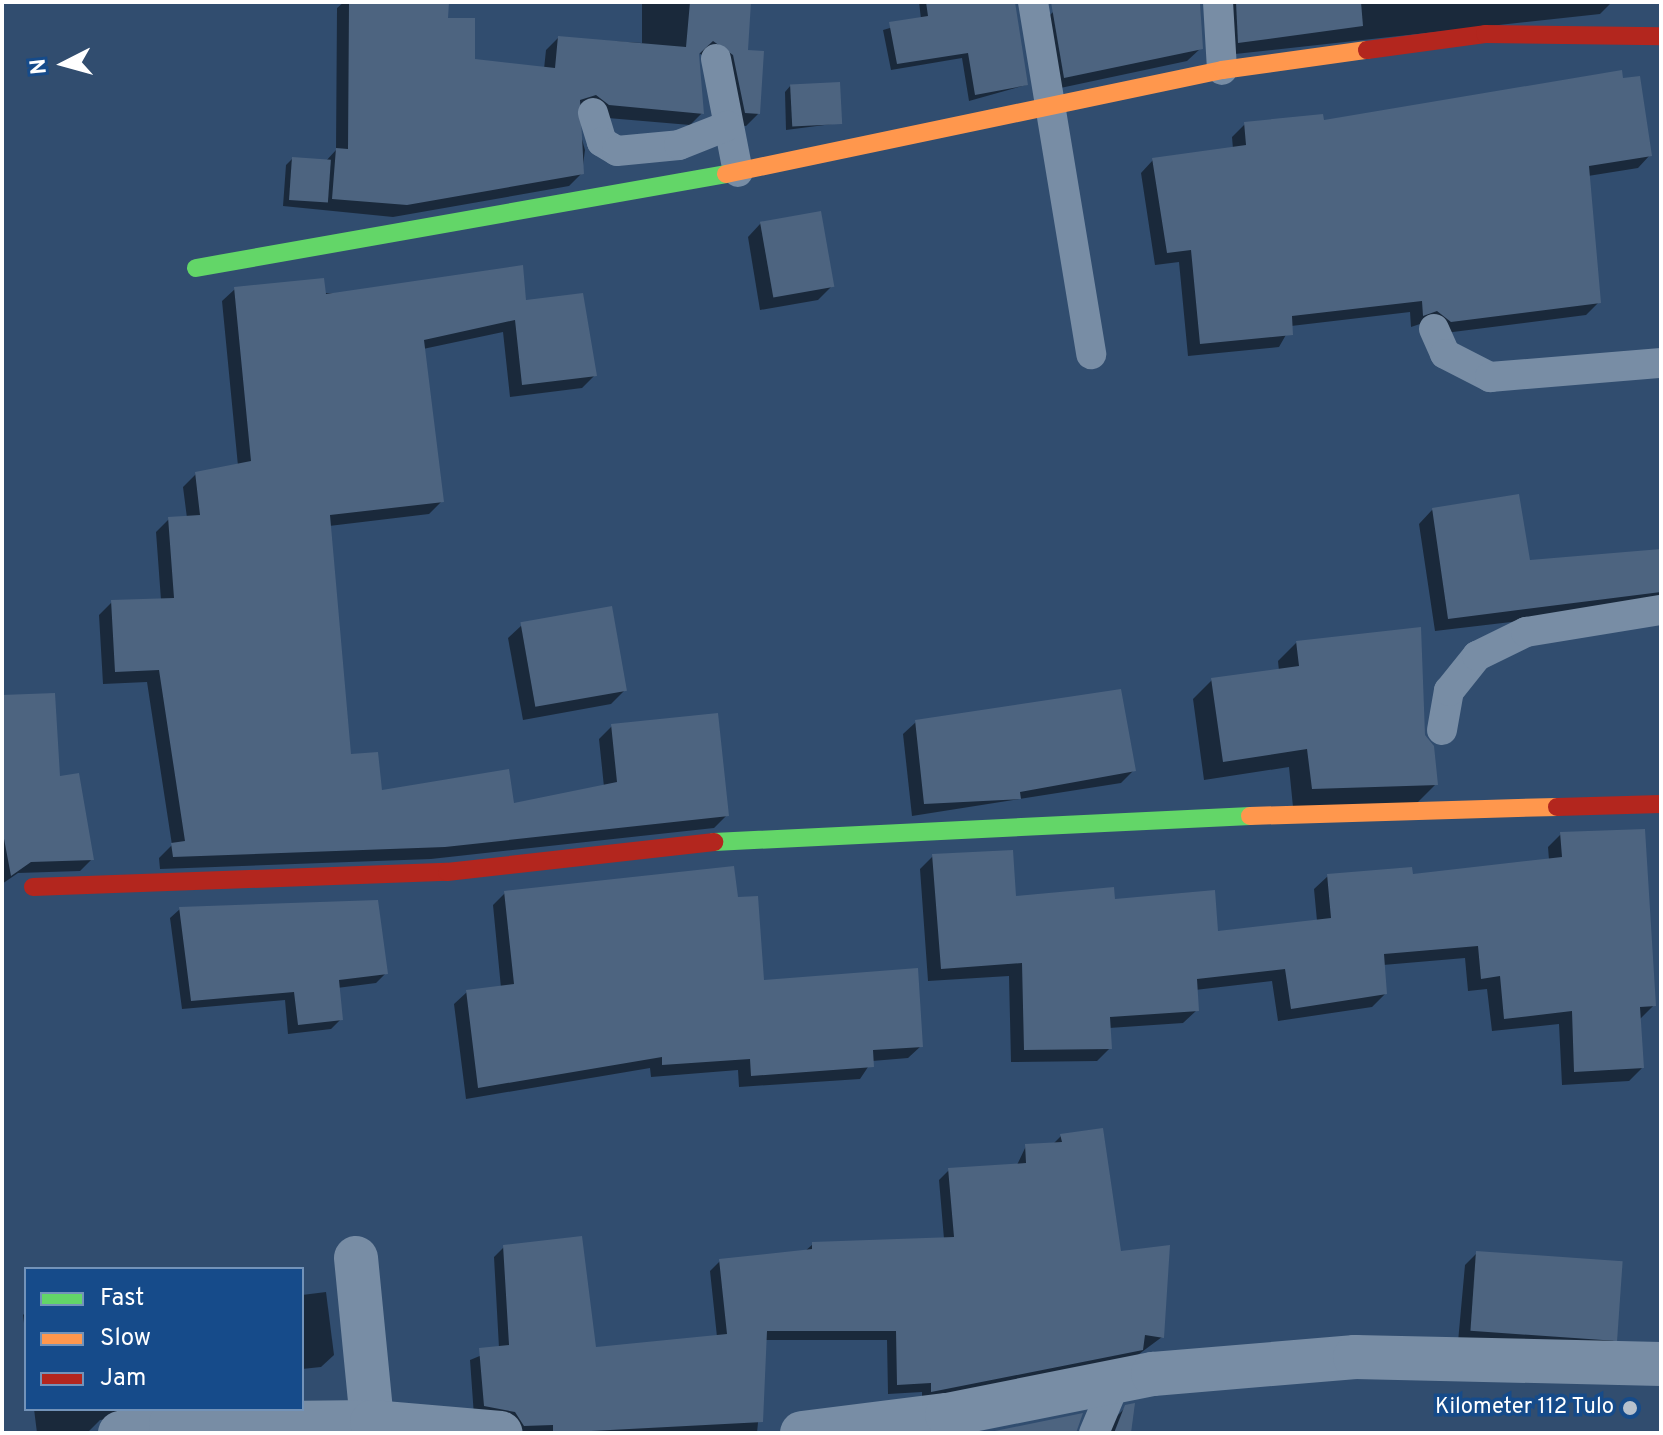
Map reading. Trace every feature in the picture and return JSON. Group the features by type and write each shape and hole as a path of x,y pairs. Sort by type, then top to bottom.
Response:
{"street":[{"path":"196,268 738,172 1222,70 1485,34 1661,36"},
{"path":"33,887 447,872 708,842 1074,821 1661,804"},
{"path":"356,1258 372,1422"},
{"path":"802,1433 947,1415 1116,1381 1355,1357 1661,1364"},
{"path":"120,1433 169,1428 372,1422 501,1433"}],"lane":[{"path":"1033,2 1091,354"},
{"path":"1218,2 1222,70"},
{"path":"716,59 738,172"},
{"path":"593,113 602,142 617,151 679,145 727,126"},
{"path":"1434,329 1445,354 1490,377 1661,363"},
{"path":"1442,730 1449,691 1477,656 1526,632 1661,610"},
{"path":"1094,1433 1116,1381"}],"building":[{"path":"349,2 449,2 448,18 475,18 475,59 555,68 558,36 686,47 690,2 751,2 748,50 764,51 760,114 745,113 733,55 713,41 699,54 704,114 609,105 596,95 580,100 584,174 407,205 332,199 336,148 348,149"},
{"path":"926,2 1015,2 1028,85 975,95 968,53 897,64 889,22 928,16"},
{"path":"1051,2 1200,2 1203,49 1064,78"},
{"path":"1236,2 1361,2 1363,26 1238,43"},
{"path":"1622,70 1623,78 1640,76 1652,156 1589,166 1601,303 1451,322 1437,311 1423,316 1422,301 1292,316 1293,335 1200,344 1191,250 1167,253 1152,158 1246,145 1244,122 1323,114 1324,120"},
{"path":"840,82 842,124 792,127 790,85"},
{"path":"292,157 331,160 328,203 289,200"},
{"path":"821,211 834,287 773,298 760,222"},
{"path":"523,265 526,300 583,293 597,376 522,385 515,320 424,340 444,502 330,515 351,754 378,752 382,790 509,769 514,803 617,782 611,724 718,713 729,816 445,847 173,857 171,843 185,841 159,670 115,672 111,600 174,598 168,517 200,515 195,472 251,461 234,287 324,278 326,294"},
{"path":"1519,494 1530,560 1661,549 1661,592 1448,619 1432,508"},
{"path":"612,606 627,691 535,707 520,622"},
{"path":"1421,627 1425,735 1434,746 1438,785 1312,789 1307,749 1223,762 1211,678 1299,666 1296,641"},
{"path":"1121,689 1136,771 1020,792 1021,799 924,804 915,720"},
{"path":"55,693 60,776 79,773 94,860 31,862 11,876 2,828 2,695"},
{"path":"1645,829 1656,1006 1640,1007 1644,1068 1574,1072 1572,1011 1504,1019 1500,976 1481,979 1478,946 1384,954 1387,994 1291,1009 1285,969 1197,979 1199,1011 1110,1017 1112,1049 1024,1050 1022,963 941,969 932,854 1013,850 1016,896 1114,887 1115,899 1215,890 1218,931 1331,918 1327,874 1412,867 1413,874 1562,857 1560,832"},
{"path":"734,866 738,897 758,896 764,980 918,968 923,1047 873,1050 874,1067 751,1076 750,1059 662,1065 662,1057 478,1088 466,990 514,984 504,891"},
{"path":"378,900 388,974 339,980 343,1020 298,1025 294,992 191,1001 179,907"},
{"path":"1103,1128 1121,1251 1170,1245 1164,1338 1145,1335 1143,1350 931,1392 931,1383 897,1385 896,1331 767,1331 763,1422 553,1433 553,1425 524,1426 515,1412 484,1406 479,1348 509,1345 503,1245 582,1236 596,1347 727,1334 719,1259 812,1249 812,1242 954,1237 948,1168 1026,1163 1025,1144 1062,1142 1060,1134"},
{"path":"1476,1251 1623,1261 1617,1341 1470,1331"},
{"path":"1135,1403 1131,1433 1114,1433 1125,1405"},
{"path":"1083,1413 1076,1433 985,1433"}],"traffic: fast":[{"path":"196,268 726,174"},
{"path":"714,842 1250,816"}],"traffic: slow":[{"path":"726,174 1222,70 1367,50"},
{"path":"1250,816 1557,807"}],"traffic: jam":[{"path":"1367,50 1485,34 1661,36"},
{"path":"1557,807 1661,804"},
{"path":"33,887 447,872 714,842"}],"place":[{"name":"Kilometer 112 Tulo","path":"1630,1408"}]}
